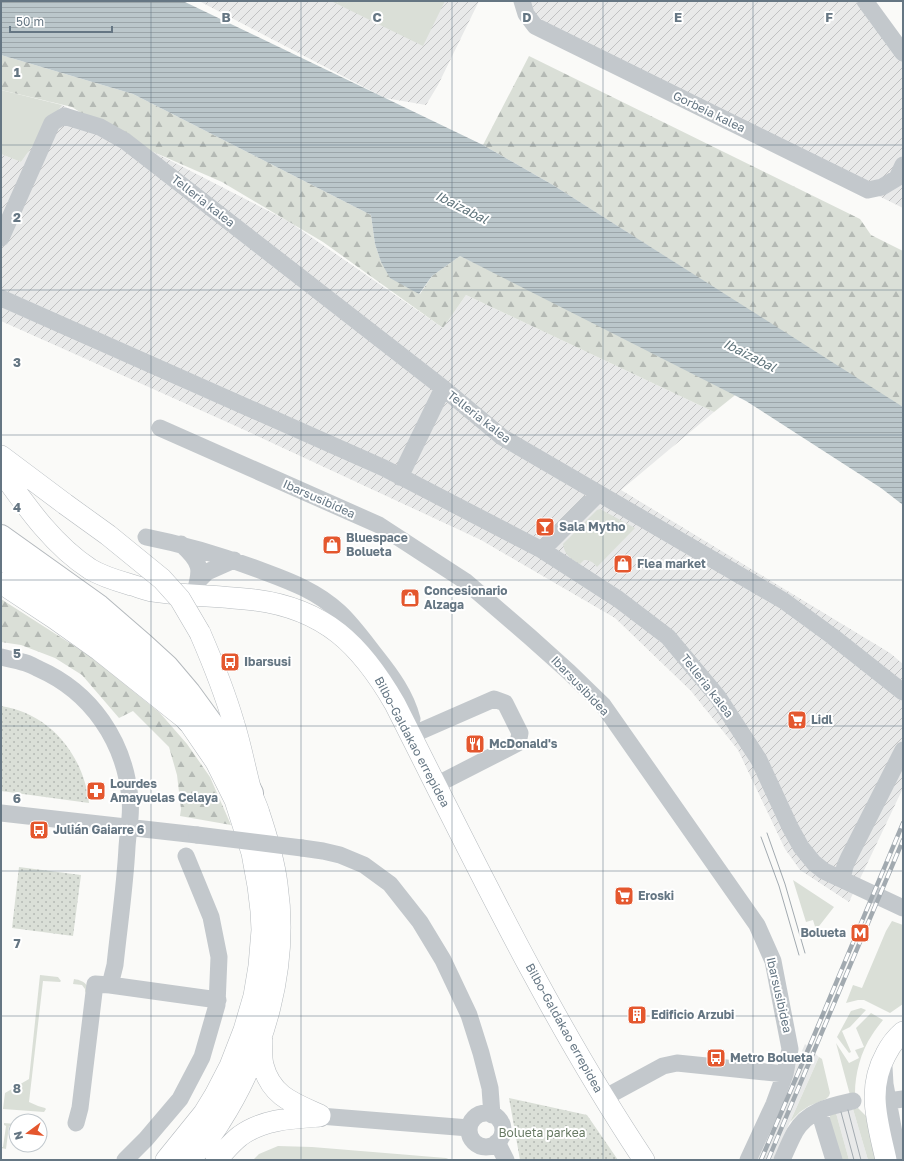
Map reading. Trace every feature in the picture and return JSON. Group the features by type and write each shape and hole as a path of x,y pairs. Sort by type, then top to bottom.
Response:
{"highway":[{"path":"1,536 98,606 144,644 167,666 189,692 232,753 252,793"},
{"path":"1,558 73,610 116,645 154,679 188,721"}],"main road":[{"path":"1,456 108,535 162,579 180,599 200,633 221,684 234,725 252,793 270,848 277,883 280,910 278,968 272,1000 261,1036 246,1074 220,1123 190,1160"},
{"name":"Bilbo-Galdakao errepidea","path":"1,471 54,540 90,569 109,578 151,591 196,588 281,605 322,621 341,634 353,646 384,684 415,740 436,785 523,955 578,1054 626,1134 644,1160"},
{"name":"Bilbo-Galdakao errepidea","path":"1,482 20,497"},
{"path":"1,583 99,650 188,721 216,762 235,800 252,853 258,886 262,930 259,966 254,996 244,1030 230,1066 204,1113 166,1160"},
{"path":"886,1160 875,1110 875,1086 878,1071 883,1059 890,1046 903,1032"},
{"path":"261,1036 263,1064 268,1079 280,1095 296,1105 320,1116"},
{"path":"216,1160 240,1136 267,1123 286,1119 320,1116"}],"street":[{"name":"Gorbeia kalea","path":"522,1 526,14 535,26 868,190 882,187 897,178 903,165"},
{"path":"865,1 903,39"},
{"path":"865,1 903,53"},
{"name":"Telleria kalea","path":"1,238 52,123 64,116 100,127 125,141 443,388 502,437 784,601 832,636 903,692"},
{"name":"Telleria kalea","path":"1,298 376,465 542,550 618,599 668,637 718,697 759,760 790,828 814,863 824,870 903,908"},
{"name":"Telleria kalea","path":"400,477 443,388"},
{"name":"Ibarsusibidea","path":"160,428 379,525 465,581 569,672 603,705 757,925 773,961 790,1049 785,1074 774,1104 748,1160"},
{"path":"542,550 598,494"},
{"path":"146,537 181,544 234,560 306,588 327,602 340,612 364,640 398,685 411,716 415,740 494,699 504,704 520,733 518,743 436,785"},
{"path":"181,544 190,552 199,566 196,588"},
{"path":"196,588 207,572 234,560"},
{"path":"1,657 23,662 54,675 75,691 87,702 100,718 112,736 123,762 130,798 130,828 114,965 110,985"},
{"path":"842,879 849,857 903,750"},
{"path":"1,813 302,848 340,855 364,864 390,884 420,922 443,960 469,1015 481,1052 490,1088 492,1115"},
{"path":"125,1160 146,1139 180,1099 202,1057 217,1005 218,950 211,918 186,856"},
{"path":"76,1123 80,1108 95,984 218,1000"},
{"path":"883,1059 885,1084 896,1100 898,1160"},
{"path":"604,1098 663,1066 677,1063 785,1074"},
{"path":"782,1160 796,1131 808,1116 822,1109 853,1101"},
{"path":"822,1109 834,1160"},
{"path":"487,1114 492,1115 500,1121 502,1125 502,1134 498,1142 492,1146 478,1146 470,1135 469,1128 473,1119 477,1116 487,1114"},
{"path":"320,1116 469,1128"},
{"name":"Bilbo-Galdakao errepidea","path":"626,1134 635,1160"},
{"path":"498,1142 506,1160"}],"shaded area":[{"path":"199,1 479,1 438,85 426,105 385,98"},
{"path":"522,1 866,1 903,39 903,208 535,26"},
{"path":"62,105 288,221 443,328 466,295 714,412 621,490 890,653 903,664 903,788 849,902 800,870 785,849 738,750 691,691 615,618 481,540 238,427 1,321 1,154 21,162"},
{"path":"805,1044 819,1057 773,1160 754,1160"},
{"path":"853,1109 868,1160 849,1160 836,1113"}],"green space":[{"path":"331,1 445,1 423,46"},
{"path":"1,55 133,94 371,215 375,244 381,262 420,294 432,276 460,256 739,392 714,412 466,295 443,328 323,242 222,182 117,136 72,107 1,90"},
{"path":"529,56 860,219 871,235 903,251 903,408 553,185 483,145"},
{"path":"1,90 62,105 21,162 1,154"},
{"path":"600,509 635,528 597,567 588,560 584,560 580,564 568,556 563,544 597,510"},
{"path":"1,599 90,656 160,713 187,744 210,777 231,825 180,816 181,809 177,775 169,747 133,711 119,718 82,675 55,658 21,645 1,642"},
{"path":"1,706 19,710 35,718 49,727 62,740 80,769 86,786 89,803 1,791"},
{"path":"19,867 81,875 73,936 12,928"},
{"path":"793,880 834,907 816,930 813,920 806,922"},
{"path":"892,921 903,925 903,1004 890,1013 864,1000 846,1003 853,985 862,988 886,931"},
{"path":"40,975 58,977 61,981 43,981 29,1102 46,1109 44,1112 3,1109 5,1093 29,1079"},
{"path":"74,979 82,981 88,987 85,993 85,989 82,985 73,984"},
{"path":"861,1008 866,1010 850,1027 842,1031 851,1052 849,1053 837,1037 851,1011"},
{"path":"871,1013 883,1020 868,1041 857,1071 855,1093 850,1095 836,1043 849,1063 859,1058 855,1050 864,1047 856,1028"},
{"path":"819,1057 822,1059 830,1093 829,1096 800,1112 790,1122"},
{"name":"Bolueta parkea","path":"509,1098 587,1115 618,1160 520,1160"},
{"path":"858,1108 869,1119 878,1160 868,1160 853,1109"},
{"path":"836,1113 849,1160 840,1160 830,1120 830,1115"},
{"path":"4,1123 8,1123 6,1149 1,1148 3,1147 6,1126"},
{"path":"278,1146 312,1147 446,1158 451,1160 253,1160 259,1154"}],"water":[{"name":"Ibaizabal","path":"1,1 182,1 483,145 553,185 903,407 903,505 881,488 746,401 460,256 432,276 419,294 390,278 381,262 375,244 371,215 133,94 1,55"}],"tram line":[{"path":"767,833 785,884 805,953"},
{"path":"761,837 779,886 799,955"},
{"path":"848,1110 861,1160"},
{"path":"841,1112 854,1160"}],"railway":[{"path":"761,1160 903,823"},
{"path":"768,1160 903,840"}],"place":[{"name":"Sala Mytho","path":"545,527"},
{"name":"Bluespace Bolueta","path":"332,545"},
{"name":"Flea market","path":"623,564"},
{"name":"Concesionario Alzaga","path":"410,598"},
{"name":"Ibarsusi","path":"230,662"},
{"name":"Lidl","path":"797,720"},
{"name":"McDonald's","path":"475,744"},
{"name":"Lourdes Amayuelas Celaya","path":"96,791"},
{"name":"Julián Gaiarre 6","path":"39,830"},
{"name":"Eroski","path":"624,896"},
{"name":"Bolueta","path":"860,933"},
{"name":"Edificio Arzubi","path":"637,1015"},
{"name":"Metro Bolueta","path":"716,1058"}]}
